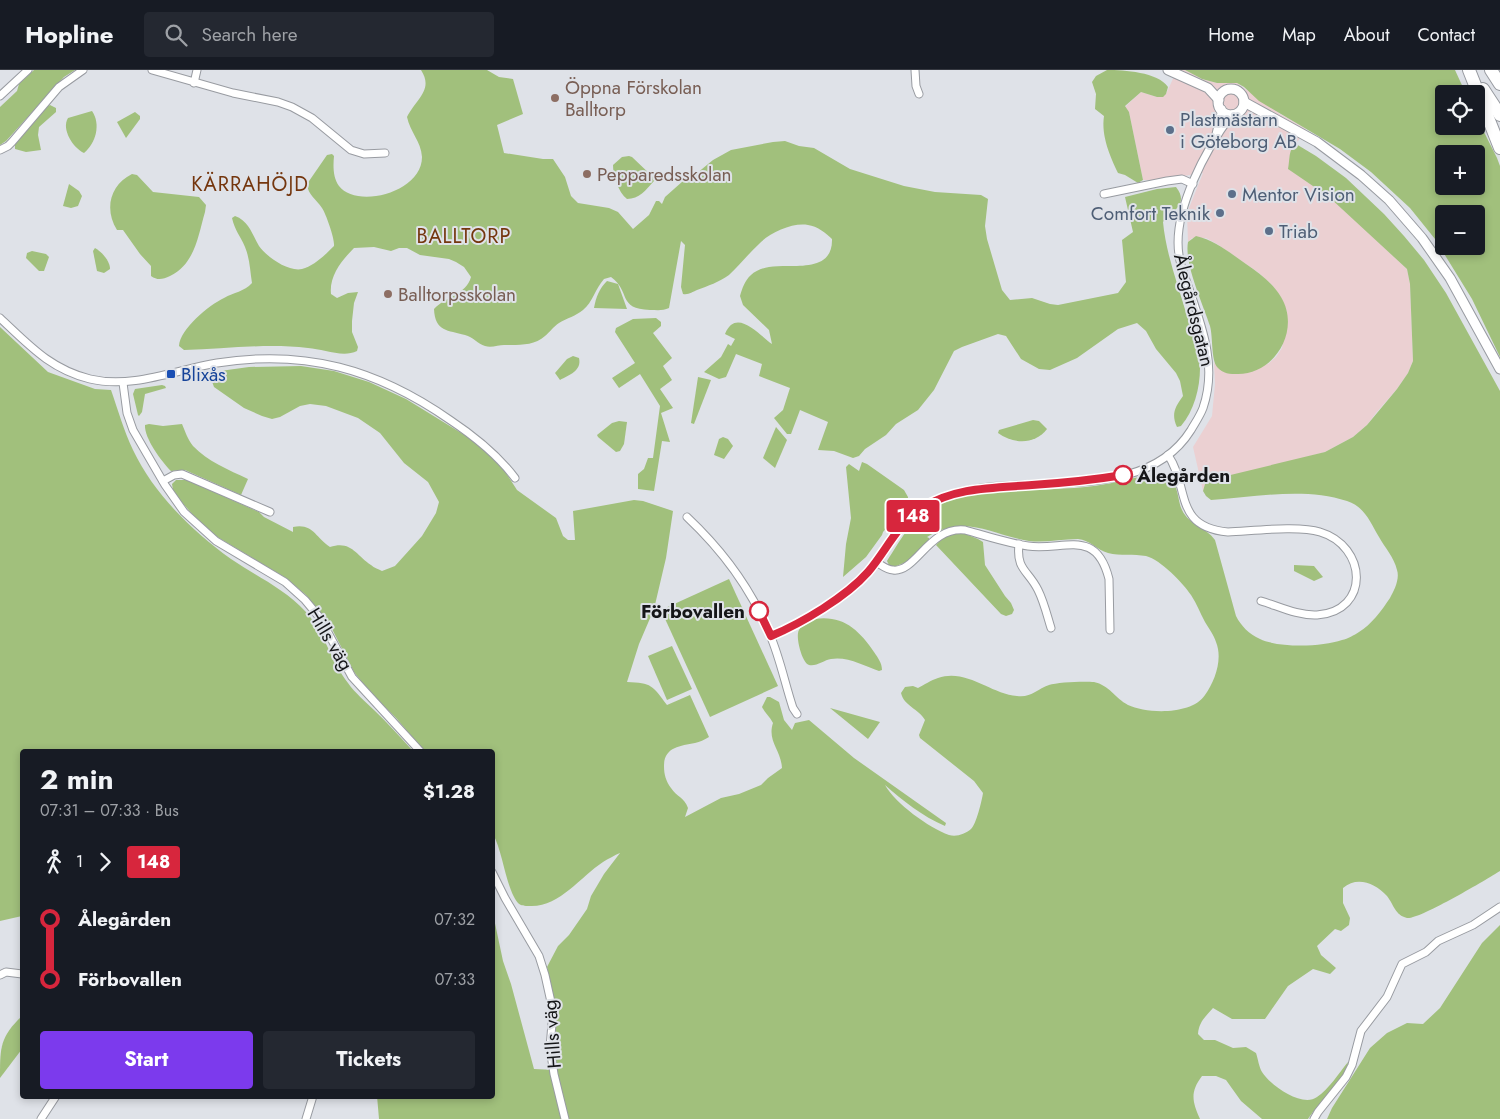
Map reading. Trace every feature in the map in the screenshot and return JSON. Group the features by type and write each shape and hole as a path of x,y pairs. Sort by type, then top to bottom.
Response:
{"highway":[{"path":"1470,70 1500,114"},
{"path":"1470,70 1500,148"},
{"path":"1491,70 1500,84"}],"street":[{"path":"0,96 28,70"},
{"path":"0,150 12,142 59,87 83,70"},
{"path":"152,70 194,83 292,107 312,118 351,150 364,154 385,153"},
{"path":"194,83 197,70"},
{"path":"915,70 916,86 919,94"},
{"path":"1168,70 1208,88 1234,89 1238,91 1242,95 1244,102 1242,108 1235,113"},
{"path":"1208,88 1219,100 1222,110 1226,113 1266,115"},
{"path":"1219,100 1221,94 1226,90"},
{"path":"1244,102 1317,142 1361,175 1389,200 1443,266 1460,293 1500,370"},
{"name":"Ålegårdsgatan","path":"1216,137 1222,110"},
{"name":"Ålegårdsgatan","path":"771,636 792,627 836,599 860,579 876,562 902,525 921,508 944,497 975,489 1091,480 1146,469 1168,455 1186,437 1199,418 1210,376 1204,333 1178,252 1179,224 1192,184 1216,137 1235,113"},
{"path":"1104,194 1182,179 1192,184"},
{"path":"0,318 55,366 91,379 123,382 215,364 261,358 301,360 336,365 396,388 441,413 497,456 514,478"},
{"name":"Hills väg","path":"123,382 127,412 133,430 184,512 216,541 285,582 305,600 324,624 352,677 418,749"},
{"path":"1168,455 1174,462 1185,505 1193,516 1205,526 1218,531 1228,532 1319,531 1336,539 1343,545 1353,560 1357,574 1355,588 1349,599 1337,609 1323,614 1310,615 1261,601"},
{"path":"163,481 174,475 182,474 270,512"},
{"path":"687,517 714,546 742,581 771,636 793,708 797,714"},
{"path":"876,562 891,570 900,570 940,535 956,530 965,530 1032,546 1082,545 1096,554 1106,568 1109,579 1110,630"},
{"path":"1019,544 1018,556 1020,565 1038,590 1051,628"},
{"name":"Hills väg","path":"495,878 539,956 545,975 553,1011 550,1048 565,1119"},
{"path":"1314,1119 1346,1077 1352,1065 1361,1031 1387,998 1402,964 1426,952 1438,941 1473,925 1500,908"},
{"path":"0,975 6,972 20,974"},
{"path":"43,1119 54,1099"},
{"path":"306,1119 312,1099"}],"shaded area":[{"path":"1177,70 1185,70 1202,79 1217,83 1237,83 1280,114 1306,129 1296,144 1292,146 1289,169 1329,197 1407,269 1410,284 1413,361 1408,373 1397,389 1367,425 1353,437 1325,452 1205,484 1203,491 1193,447 1212,416 1215,384 1214,362 1218,368 1268,364 1282,348 1287,312 1282,299 1273,286 1259,273 1206,238 1192,238 1188,242 1187,213 1203,173 1157,180 1143,180 1129,112 1125,107 1141,92 1157,97 1166,94"}],"green space":[{"path":"34,70 75,70 64,77 6,141 0,145 0,107 17,91 19,84"},
{"path":"421,70 487,70 499,77 513,79 523,114 497,125 504,153 553,159 565,177 571,196 578,203 609,208 618,212 633,229 649,215 656,201 662,204 665,197 683,181 691,178 713,160 731,150 773,142 785,141 799,146 814,148 850,169 904,186 935,192 981,195 988,199 985,226 987,239 1002,290 1010,300 1032,298 1058,305 1118,293 1126,282 1122,240 1133,232 1125,197 1157,189 1176,187 1180,193 1180,203 1163,222 1170,258 1198,355 1200,376 1193,406 1186,420 1181,426 1177,427 1174,418 1175,411 1183,396 1180,381 1176,373 1156,349 1146,331 1137,323 1118,329 1077,358 1050,370 1039,369 1021,359 1006,336 998,334 954,351 934,390 918,410 896,424 886,435 865,449 859,456 853,458 834,451 818,450 828,422 800,410 791,434 787,434 774,418 783,410 790,388 759,376 762,364 736,354 726,377 719,379 704,372 721,357 728,344 731,346 735,339 725,334 730,326 735,323 748,326 772,344 769,330 743,305 740,296 747,279 759,270 766,267 809,265 818,263 826,258 832,239 818,228 802,225 782,229 769,236 729,275 713,284 687,294 683,294 681,287 685,245 681,241 669,308 650,310 633,306 628,303 621,288 611,277 604,279 583,310 559,323 541,339 531,343 487,347 468,336 443,329 437,322 434,309 465,288 471,277 464,267 449,259 420,255 407,248 391,251 374,247 354,248 337,269 331,287 331,294 337,298 348,293 358,292 354,303 352,321 352,332 358,347 357,351 346,354 308,348 277,346 184,350 179,346 184,332 196,318 218,301 246,288 252,283 247,252 232,218 235,216 244,221 250,228 259,246 272,259 290,268 302,269 315,263 334,246 332,232 326,215 311,194 307,184 327,155 332,154 334,156 336,179 339,186 347,193 359,196 387,194 411,180 419,170 422,157 420,146 407,117 425,89 426,83"},
{"path":"1107,70 1131,71 1149,75 1157,78 1168,87 1163,97 1141,92 1125,106 1129,112 1143,180 1138,183 1118,173 1105,138 1104,116 1095,109 1096,94 1092,82 1096,76"},
{"path":"1185,70 1455,70 1462,85 1435,85 1435,135 1485,134 1500,166 1500,357 1472,299 1445,255 1485,255 1485,205 1435,205 1435,239 1410,208 1371,172 1340,149 1259,101 1237,83 1217,83 1202,79"},
{"path":"50,105 56,108 56,112 39,127 38,135 41,150 26,152 15,149 15,144 46,107"},
{"path":"92,111 97,127 96,133 92,144 84,153 69,138 66,122 68,118"},
{"path":"135,112 140,116 140,119 126,138 117,122"},
{"path":"1296,144 1316,156 1346,178 1404,236 1424,260 1446,293 1500,391 1500,871 1425,913 1407,918 1397,912 1387,896 1377,888 1360,882 1348,884 1343,888 1343,903 1350,918 1349,925 1341,931 1335,929 1317,946 1321,955 1336,968 1330,974 1313,969 1288,986 1265,1019 1232,1019 1213,1008 1200,1026 1198,1034 1204,1040 1215,1040 1233,1048 1246,1047 1256,1053 1261,1070 1272,1083 1287,1094 1303,1100 1311,1100 1321,1094 1348,1062 1338,1084 1308,1119 1262,1119 1241,1101 1226,1080 1216,1076 1202,1076 1194,1092 1195,1107 1200,1119 379,1119 377,1099 495,1099 495,923 503,961 534,1069 555,1070 553,1046 555,1006 547,967 558,946 569,935 587,909 591,896 604,874 620,853 594,868 560,897 550,902 529,906 518,903 510,889 495,839 495,749 422,749 354,672 331,627 306,595 286,578 214,535 202,525 178,498 172,484 176,480 187,480 259,512 264,517 293,532 293,527 300,526 310,529 330,547 343,545 348,547 372,566 382,571 395,566 422,536 436,513 439,502 428,482 404,463 380,433 358,418 326,406 310,404 300,406 280,417 272,419 244,408 214,387 210,376 220,371 249,367 301,366 334,371 369,382 406,399 471,439 497,459 517,490 556,518 563,536 568,540 575,540 573,511 634,500 673,511 666,558 654,609 639,644 627,682 651,686 667,705 690,695 709,737 699,742 674,748 665,760 664,772 668,783 688,808 685,817 721,798 739,794 761,785 782,768 772,735 773,723 762,707 767,697 770,697 779,702 784,720 792,730 795,723 809,720 854,758 946,823 945,826 921,813 885,785 896,799 913,814 941,832 952,836 958,835 973,827 983,793 974,781 920,738 919,735 925,720 905,701 901,693 905,687 913,686 918,688 938,678 958,676 1007,694 1022,696 1053,684 1094,682 1104,686 1128,705 1146,710 1169,711 1199,702 1215,677 1219,655 1214,637 1193,598 1177,578 1165,567 1146,556 1108,553 1086,541 1078,539 1029,541 966,526 941,530 927,537 929,541 906,562 894,567 889,565 887,561 912,524 933,507 972,495 1086,487 1161,475 1166,476 1173,482 1180,506 1185,515 1215,540 1236,616 1252,635 1268,642 1301,646 1346,639 1353,636 1372,621 1393,592 1398,577 1394,561 1363,511 1353,504 1331,497 1297,494 1211,500 1203,491 1205,484 1218,478 1325,452 1353,437 1367,425 1397,389 1408,373 1413,361 1410,284 1407,269 1329,197 1288,169 1290,152"},
{"path":"629,156 653,177 654,181 639,196 627,199 617,183 613,165 622,157"},
{"path":"132,174 137,175 153,192 199,197 206,205 197,240 190,257 178,271 165,278 158,279 151,276 151,266 123,230 117,230 113,222 110,206 111,198 119,184"},
{"path":"69,184 79,191 82,196 78,206 71,208 63,206"},
{"path":"1196,236 1216,244 1251,267 1270,283 1281,297 1288,323 1286,336 1281,348 1263,367 1251,372 1232,374 1222,371 1217,367 1213,353 1210,326 1189,261 1188,242"},
{"path":"95,248 103,254 109,263 110,269 104,273 97,271 93,251"},
{"path":"32,251 46,254 49,257 44,271 39,271 26,258 27,253"},
{"path":"607,281 618,284 627,309 594,308 598,293"},
{"path":"656,318 661,322 661,326 653,333 672,358 663,366 672,380 660,389 673,408 661,413 670,442 662,441 654,491 638,489 638,474 644,469 648,458 653,458 660,406 640,374 619,388 612,378 635,363 615,332 616,328 633,319"},
{"path":"0,327 48,372 95,389 111,390 133,450 152,482 163,496 188,524 216,548 289,596 305,611 312,619 351,687 411,749 20,749 20,916 0,921"},
{"path":"573,356 579,358 579,366 574,372 560,380 555,373 567,359"},
{"path":"698,377 711,380 694,424 691,423"},
{"path":"162,385 166,388 145,394 142,412 139,416 133,394 135,389"},
{"path":"1033,420 1039,421 1047,429 1036,438 1017,441 998,433 999,430"},
{"path":"619,421 627,422 624,444 620,451 616,452 597,435 612,423"},
{"path":"182,424 193,446 205,456 248,479 241,495 185,470 171,471 150,443 145,430 145,425 163,426"},
{"path":"776,427 787,440 775,468 763,458"},
{"path":"723,437 728,439 733,446 724,459 714,455 719,439"},
{"path":"862,462 904,490 908,497 908,505 883,532 866,557 843,577 851,518 846,467 849,464 859,471"},
{"path":"963,533 983,542 985,565 1011,603 1014,610 1012,614 1006,616 1001,614 936,545 948,536"},
{"path":"1294,565 1314,566 1323,577 1314,581 1294,571"},
{"name":"Förbovallen","path":"729,579 778,686 710,717 661,610"},
{"path":"815,619 834,619 856,631 877,656 882,670 879,671 856,662 837,658 814,665 806,663 800,649 798,633 802,627"},
{"path":"672,646 692,689 667,700 648,656"},
{"path":"830,708 880,722 868,739"},
{"path":"1500,925 1500,1119 1327,1119 1370,1048 1387,1033 1407,1023 1423,1024 1440,1008 1482,943"},
{"path":"20,1018 20,1052 0,1078 1,1050 5,1037"}],"bus line":[{"name":"148","path":"759,611 771,636 792,627 836,599 860,579 876,562 902,525 921,508 944,497 975,489 1091,480 1123,475"}],"place":[{"name":"Öppna Förskolan Balltorp","path":"555,98"},
{"name":"Plastmästarn i Göteborg AB","path":"1170,130"},
{"name":"Pepparedsskolan","path":"587,174"},
{"name":"Mentor Vision","path":"1232,194"},
{"name":"Comfort Teknik","path":"1220,213"},
{"name":"Triab","path":"1269,231"},
{"name":"Balltorpsskolan","path":"388,294"},
{"name":"Blixås","path":"171,374"},
{"name":"Ålegården","path":"1123,475"},
{"name":"Förbovallen","path":"759,611"}],"district":[{"name":"KÄRRAHÖJD","path":"250,184"},
{"name":"BALLTORP","path":"464,236"}]}
